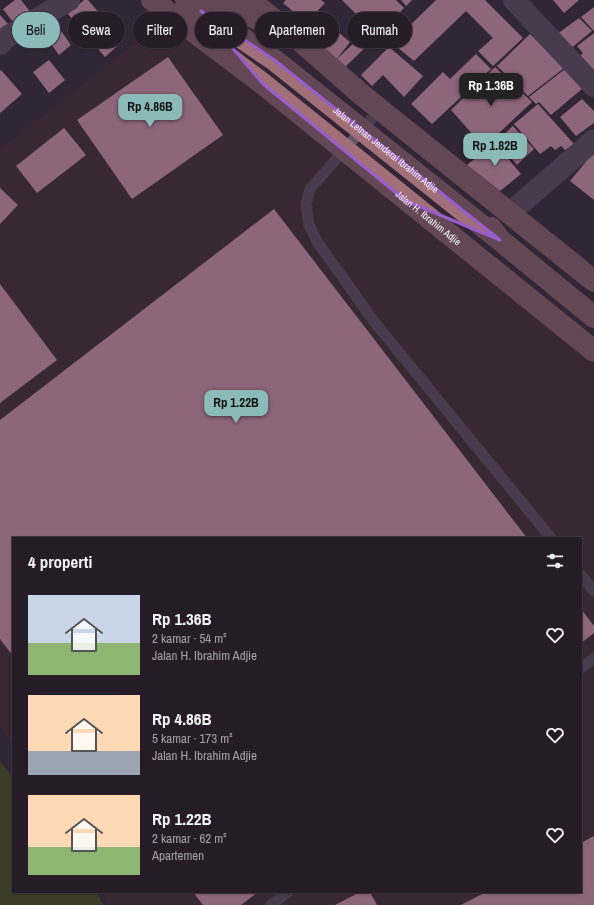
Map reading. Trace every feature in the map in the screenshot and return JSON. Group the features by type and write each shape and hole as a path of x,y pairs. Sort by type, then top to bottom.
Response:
{"main road":[{"name":"Jalan H. Ibrahim Adjie","path":"152,0 263,84 406,201 594,351"},
{"path":"249,0 264,12"},
{"name":"Jalan H. Ibrahim Adjie","path":"203,3 263,84"},
{"path":"203,3 255,22"},
{"name":"Jalan Letnan Jenderal Ibrahim Adjie","path":"203,3 508,247"},
{"path":"308,48 362,95 444,162 590,274"},
{"path":"444,162 508,247 594,318"},
{"path":"406,201 508,247"}],"street":[{"path":"0,44 7,37 69,0"},
{"path":"514,0 594,86"},
{"path":"510,213 594,140"}],"lane":[{"path":"380,110 310,189 306,198 309,225 318,244 376,324 550,537"},
{"path":"582,576 594,591"},
{"path":"582,667 594,658"},
{"path":"271,905 287,893"}],"highlighted area":[{"path":"201,11 273,59 500,240 406,201 263,84"}],"shaded area":[{"path":"187,37 195,43 195,48 202,48 594,349 594,905 109,905 103,893 582,893 582,537 12,537 12,742 0,726 0,150 133,45 133,48 187,48"}],"green space":[{"path":"0,761 12,777 12,893 97,893 103,905 0,905"}],"building":[{"path":"15,0 21,0 30,12 12,12 12,21 3,9"},
{"path":"84,0 88,0 98,12 70,12"},
{"path":"286,0 321,0 325,3 316,12 294,12 283,3"},
{"path":"342,0 396,0 404,8 400,12 354,12"},
{"path":"401,0 412,0 406,6"},
{"path":"436,0 485,0 523,38 493,66 478,51 493,38 466,11 414,61 398,48 412,48 412,23"},
{"path":"553,0 579,0 564,13"},
{"path":"594,7 594,31 581,17"},
{"path":"0,15 10,26 0,34"},
{"path":"579,18 592,31 570,49 556,35"},
{"path":"60,29 68,41 68,48 59,55 54,48 60,48"},
{"path":"339,33 347,40 347,46 337,59 323,48 339,48"},
{"path":"594,33 594,75 579,57 583,53 577,46"},
{"path":"530,34 564,68 528,96 497,66"},
{"path":"97,48 115,48 105,57"},
{"path":"349,48 365,48 344,68 337,59"},
{"path":"388,48 390,48 423,76 404,97 383,75 372,86 361,75"},
{"path":"476,54 491,69 432,124 411,104 443,72 450,79"},
{"path":"168,57 223,135 132,199 77,120"},
{"path":"49,60 65,80 49,93 33,72"},
{"path":"495,67 532,102 484,147 451,110"},
{"path":"565,69 583,88 551,115 539,102 536,104 529,97"},
{"path":"1,70 22,94 0,113 0,71"},
{"path":"582,99 594,111 594,123 576,136 560,117"},
{"path":"538,104 574,144 565,150 561,146 555,150 551,146 540,154 514,124"},
{"path":"513,126 534,149 517,165 496,141"},
{"path":"64,128 86,155 37,193 16,166"},
{"path":"494,142 521,174 500,191 467,165"},
{"path":"594,152 594,200 570,181"},
{"path":"0,188 18,205 0,224"},
{"path":"274,209 526,537 12,537 12,655 0,639 0,420"},
{"path":"0,284 57,360 0,403"},
{"path":"582,610 594,626 594,633 582,642"},
{"path":"594,836 594,905 461,905 484,893 582,893 582,842"},
{"path":"194,893 257,893 241,905 203,905"},
{"path":"358,893 371,893 377,905 335,905"}]}
